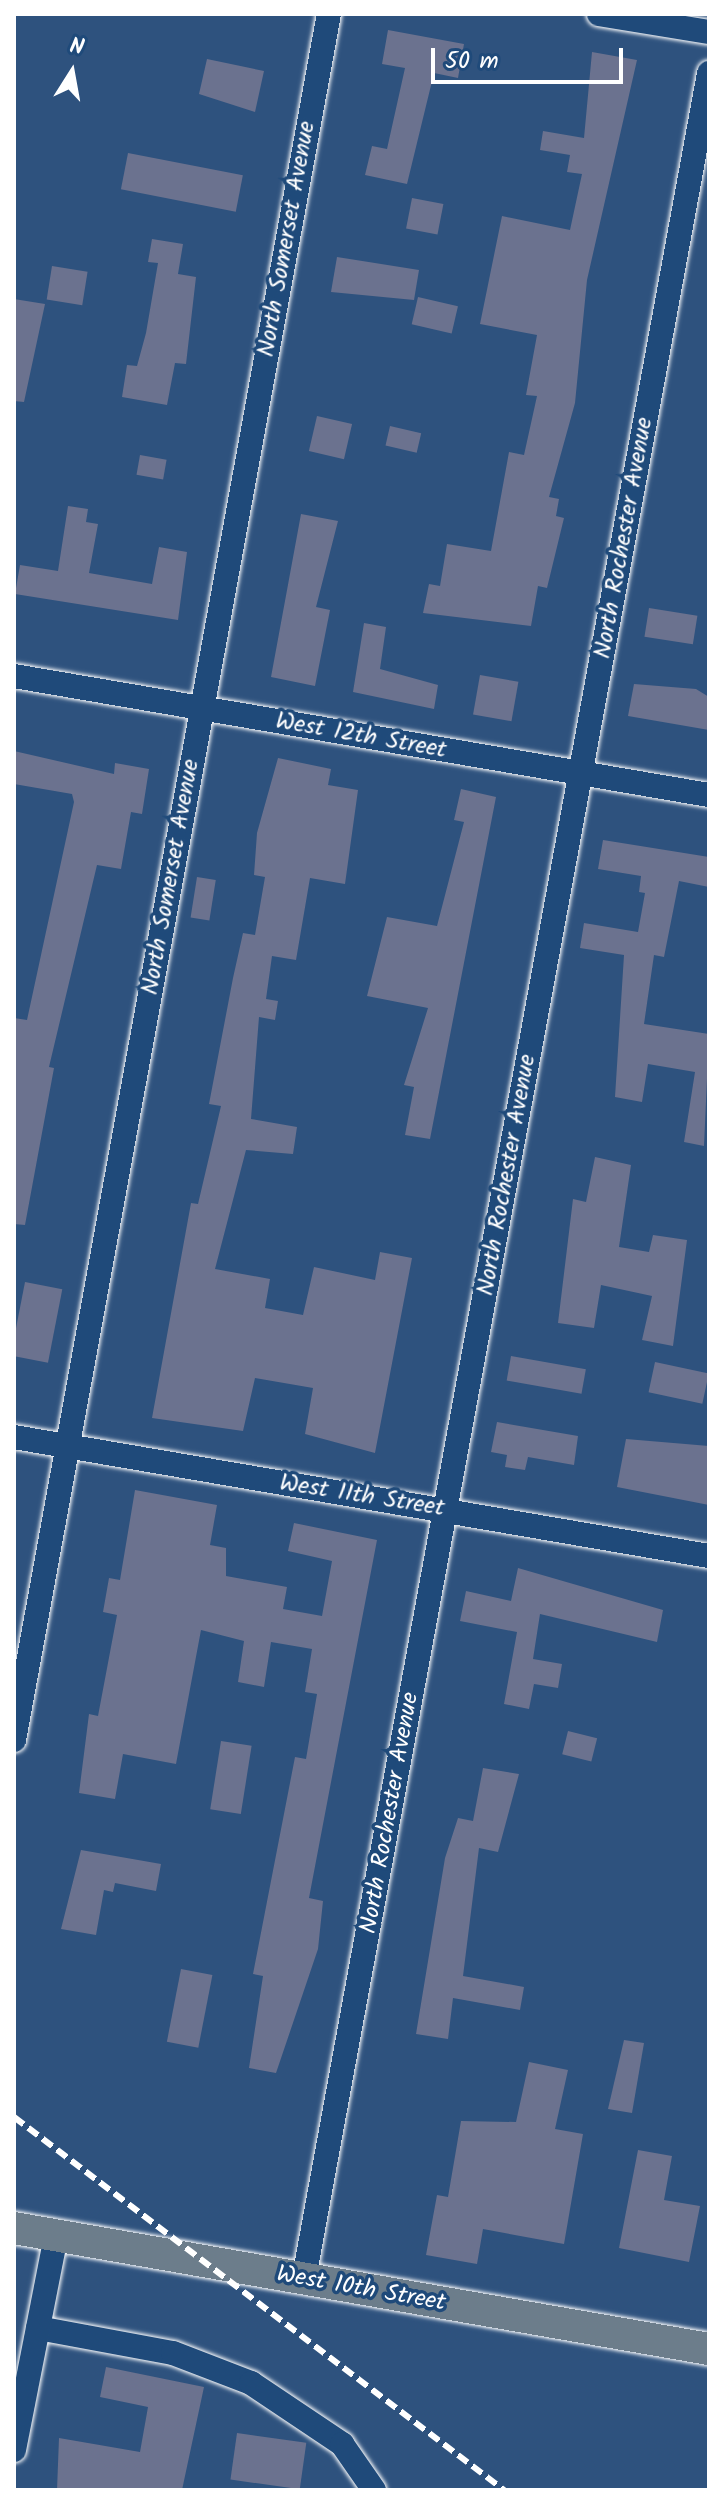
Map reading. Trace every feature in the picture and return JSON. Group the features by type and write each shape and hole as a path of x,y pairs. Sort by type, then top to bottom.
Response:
{"main road":[{"name":"West 10th Street","path":"14,2228 709,2349"}],"street":[{"name":"North Somerset Avenue","path":"14,1740 329,14"},
{"path":"599,14 709,32"},
{"name":"North Rochester Avenue","path":"304,2278 709,73"},
{"name":"West 12th Street","path":"14,676 709,795"},
{"name":"West 11th Street","path":"14,1437 709,1556"},
{"path":"14,2450 56,2235"},
{"path":"38,2328 173,2353 251,2383 342,2444 374,2490"}],"building":[{"path":"388,30 464,44 458,78 434,73 407,184 365,175 372,146 387,149 405,68 382,64"},
{"path":"592,52 637,60 587,280 575,403 549,497 559,499 556,516 564,518 547,588 538,586 531,626 423,613 429,584 440,586 447,544 491,551 509,452 524,455 537,396 526,395 537,335 480,324 502,216 570,230 582,174 567,172 570,155 540,150 543,131 584,138"},
{"path":"207,59 264,71 255,112 199,94"},
{"path":"128,153 243,175 236,212 121,189"},
{"path":"412,198 443,204 437,235 406,228"},
{"path":"152,239 183,244 178,274 196,277 186,364 175,363 167,405 122,397 127,365 137,366 146,333 158,263 148,262"},
{"path":"337,257 419,270 414,300 331,292"},
{"path":"52,266 88,272 82,305 47,300"},
{"path":"418,297 458,306 452,334 412,324"},
{"path":"14,299 45,304 24,402 14,401"},
{"path":"317,416 352,424 344,459 309,451"},
{"path":"390,426 421,433 417,453 386,445"},
{"path":"140,455 167,460 163,479 137,475"},
{"path":"68,506 88,509 86,522 98,524 89,573 152,584 159,547 187,552 178,620 15,594 20,565 58,571"},
{"path":"301,514 338,521 316,607 330,610 315,686 271,677"},
{"path":"649,608 697,616 693,644 644,637"},
{"path":"364,623 386,627 380,669 438,685 434,709 353,692"},
{"path":"480,675 518,682 511,721 473,714"},
{"path":"634,684 696,689 709,697 709,730 628,716"},
{"path":"14,751 114,774 115,763 149,769 142,814 131,812 121,869 97,865 49,1067 54,1068 25,1225 14,1224 14,1018 27,1020 74,802 72,794 14,784"},
{"path":"278,758 331,769 328,785 358,790 345,884 310,878 296,960 272,956 266,999 278,1001 275,1020 259,1017 251,1119 297,1127 293,1154 246,1150 215,1269 270,1279 265,1308 303,1315 314,1267 375,1280 380,1252 412,1258 375,1453 305,1434 313,1388 255,1378 243,1431 152,1418 191,1203 198,1204 221,1106 209,1104 233,978 243,933 255,935 265,877 254,875 257,833"},
{"path":"461,789 496,797 430,1139 405,1135 414,1087 404,1085 428,1008 367,996 387,917 437,926 464,822 454,820"},
{"path":"603,840 709,857 709,887 679,881 664,957 654,955 644,1024 709,1034 704,1146 684,1142 695,1072 648,1064 642,1102 615,1097 624,955 580,948 584,923 638,932 645,893 639,892 641,876 598,869"},
{"path":"197,877 216,880 209,920 191,917"},
{"path":"595,1157 631,1165 619,1247 649,1252 653,1235 687,1240 673,1346 642,1340 652,1296 601,1285 594,1328 558,1323 573,1199 586,1202"},
{"path":"25,1282 62,1289 48,1363 14,1356 14,1339"},
{"path":"511,1356 586,1369 582,1394 507,1381"},
{"path":"655,1362 709,1373 702,1404 649,1392"},
{"path":"497,1422 578,1436 574,1465 528,1457 525,1470 505,1467 507,1455 491,1452"},
{"path":"626,1439 709,1446 709,1505 617,1487"},
{"path":"135,1490 217,1505 210,1545 226,1548 226,1576 287,1587 283,1609 322,1616 332,1561 288,1551 294,1523 377,1540 309,1898 323,1901 318,1949 276,2073 249,2068 263,1976 253,1974 295,1757 306,1759 317,1694 305,1692 312,1649 271,1642 264,1687 238,1682 244,1641 201,1630 176,1764 123,1754 115,1799 79,1793 89,1714 98,1716 117,1615 103,1612 109,1578 120,1580"},
{"path":"518,1568 663,1610 657,1642 540,1614 533,1659 562,1664 558,1688 534,1684 529,1709 504,1704 517,1632 460,1621 466,1591 511,1601"},
{"path":"568,1731 597,1738 591,1762 562,1754"},
{"path":"221,1741 252,1746 241,1814 210,1809"},
{"path":"483,1768 519,1774 498,1852 479,1848 463,1976 524,1987 520,2010 453,1998 448,2039 416,2034 445,1858 458,1818 473,1821"},
{"path":"81,1850 161,1864 156,1891 115,1883 113,1892 104,1890 96,1935 61,1929"},
{"path":"181,1969 212,1975 198,2048 167,2042"},
{"path":"624,2040 644,2043 632,2113 608,2109"},
{"path":"529,2062 568,2070 555,2129 583,2134 564,2244 483,2229 477,2264 426,2255 437,2195 448,2197 461,2121 516,2122"},
{"path":"638,2150 672,2156 664,2200 700,2206 689,2262 619,2248"},
{"path":"106,2367 204,2387 182,2490 57,2490 59,2438 140,2452 148,2407 100,2397"},
{"path":"237,2433 306,2443 300,2489 230,2480"}],"railway":[{"path":"14,2117 504,2490"}]}
